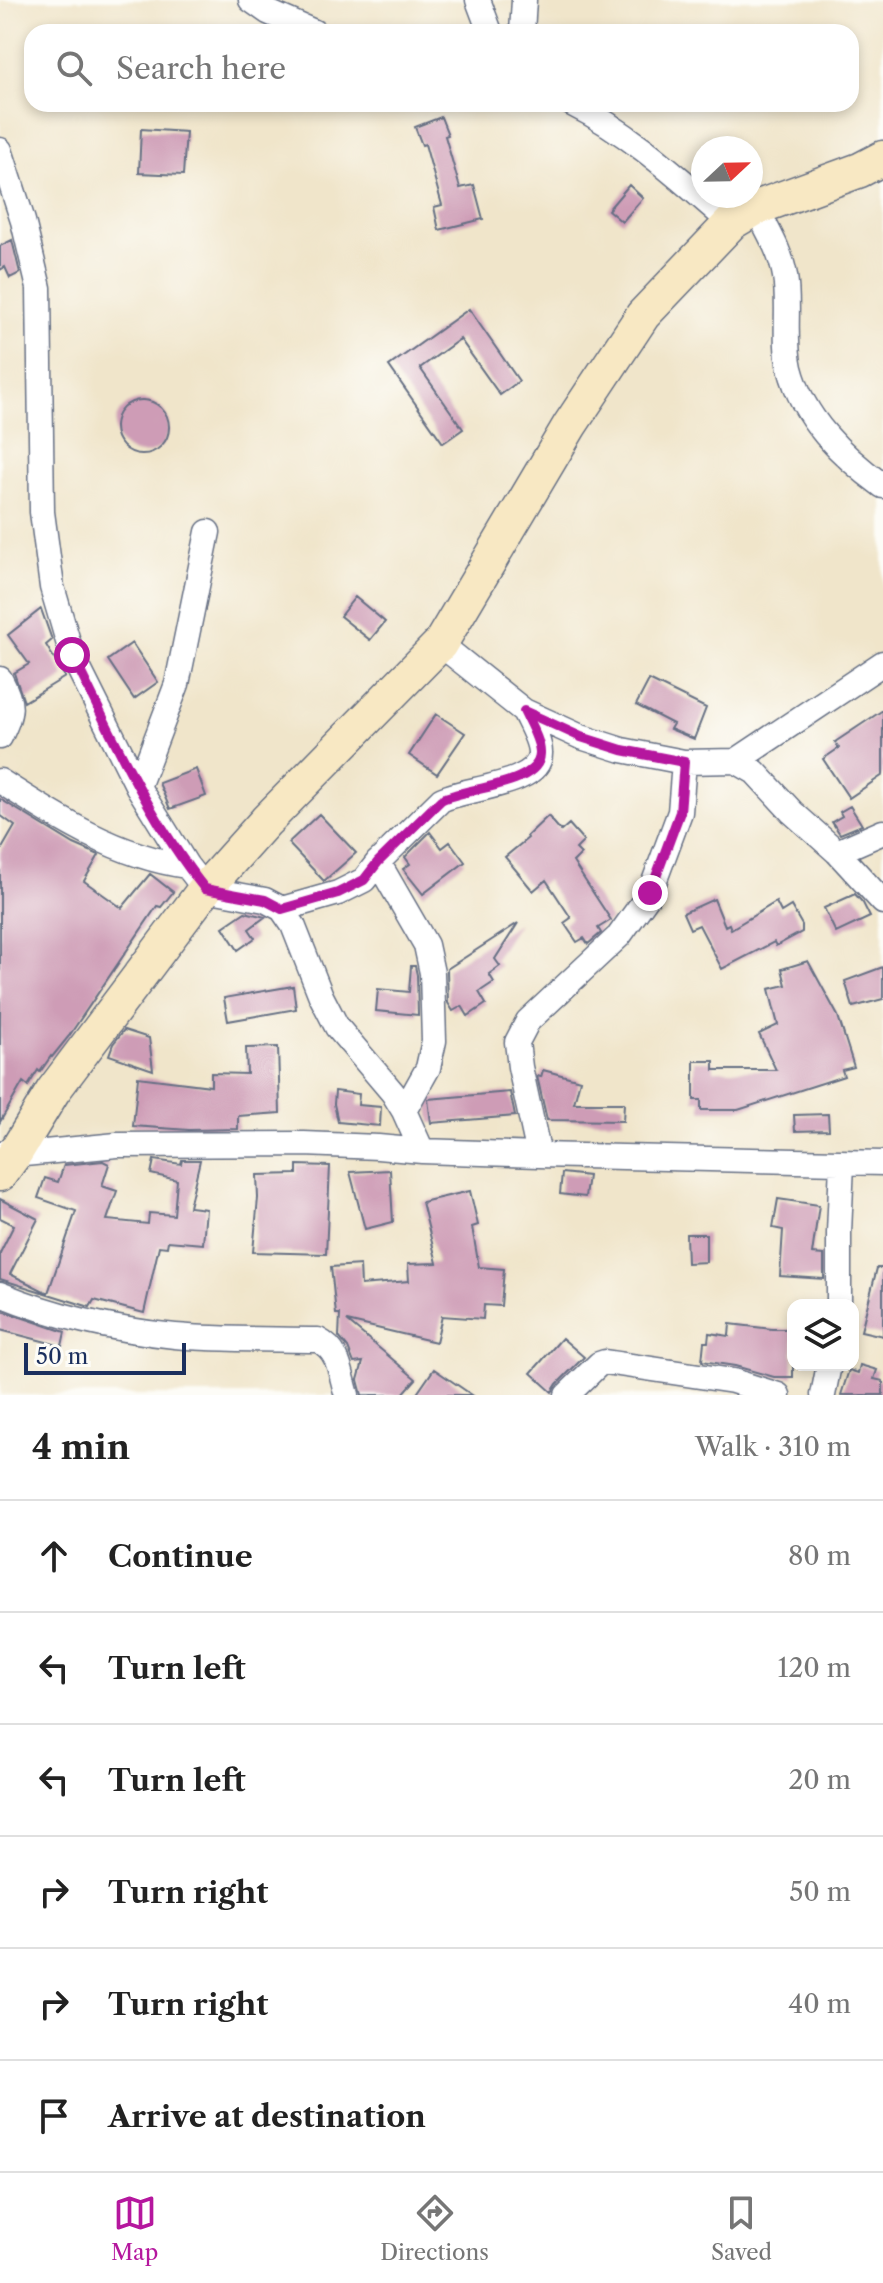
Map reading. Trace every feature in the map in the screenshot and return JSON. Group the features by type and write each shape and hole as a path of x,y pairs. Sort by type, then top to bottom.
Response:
{"street":[{"path":"251,0 268,12 296,24"},
{"path":"478,0 487,24"},
{"path":"522,24 524,0"},
{"path":"589,112 666,167 744,216 774,244 785,275 789,365 799,396 820,429 852,463 883,486"},
{"path":"0,150 23,221 39,288 42,512 52,587 72,655 138,787 196,878"},
{"path":"5,1160 196,878 266,821 440,644 570,425 643,315 744,216 883,158"},
{"path":"138,787 177,684 208,532"},
{"path":"440,644 524,711 581,737 622,750 684,762 736,761 755,772 883,902"},
{"path":"736,761 883,663"},
{"path":"0,679 10,698 10,717 0,737"},
{"path":"282,909 338,893 364,880 378,862 449,795 507,782 537,765 541,756 539,745 524,711"},
{"path":"539,1155 517,1042 528,1021 619,936 650,893 680,812 684,762"},
{"path":"0,781 70,824 110,843 282,909 293,925 321,996 337,1027 379,1074 404,1111 422,1151"},
{"path":"837,852 883,832"},
{"path":"378,862 426,945 432,973 434,1041 428,1068 404,1111"},
{"path":"5,1160 117,1145 230,1143 539,1155 883,1163"},
{"path":"839,1299 842,1163"},
{"path":"0,1294 37,1309 87,1323 175,1336 318,1340 329,1346 336,1357 347,1395"},
{"path":"567,1395 599,1364 605,1362 733,1381 778,1395"},
{"path":"823,1395 828,1371"}],"building":[{"path":"441,117 460,188 474,185 483,219 439,230 434,207 442,205 425,144 422,145 415,127"},
{"path":"141,129 186,132 183,175 139,173"},
{"path":"629,185 643,198 622,222 608,210"},
{"path":"12,240 20,273 10,278 5,267 0,270 0,246"},
{"path":"469,309 519,381 500,395 460,339 420,368 463,429 443,443 389,366"},
{"path":"142,400 161,408 169,427 161,446 142,454 123,446 115,427 123,408"},
{"path":"355,597 385,622 370,640 340,616"},
{"path":"41,609 52,640 46,645 65,677 24,702 14,673 29,664 8,635"},
{"path":"132,643 158,682 134,699 108,660"},
{"path":"649,680 706,708 694,739 670,729 673,724 636,705"},
{"path":"883,710 883,775 849,798 823,759 839,748 835,742"},
{"path":"436,714 465,733 437,774 409,755"},
{"path":"196,769 206,796 170,809 159,783"},
{"path":"0,799 74,844 99,855 84,881 122,908 150,874 173,892 161,907 157,906 69,1036 40,1072 38,1070 28,1086 23,1082 0,1122 0,852 15,826 0,815"},
{"path":"850,806 862,825 840,834 832,822"},
{"path":"319,814 356,853 324,881 288,843"},
{"path":"548,816 561,831 569,824 584,841 576,849 581,854 573,862 611,920 598,928 601,933 588,944 584,938 577,942 564,923 571,918 546,880 533,891 505,857"},
{"path":"430,832 442,848 450,842 465,862 423,894 403,869 410,864 405,857"},
{"path":"855,894 870,917 836,933 824,908"},
{"path":"714,899 725,926 729,924 731,929 776,902 781,912 791,906 802,925 802,932 776,946 774,942 722,969 699,925 690,929 683,913"},
{"path":"245,912 265,917 249,929 255,938 238,950 223,927"},
{"path":"518,923 495,959 500,966 489,974 494,982 479,992 486,1004 468,1016 462,1006 453,1011 448,1003 447,969"},
{"path":"808,961 838,1016 854,1067 842,1070 844,1076 738,1110 701,1110 701,1100 694,1100 694,1061 714,1061 714,1070 776,1070 759,1034 778,1025 769,989 786,985 782,969"},
{"path":"411,966 415,966 417,975 418,1015 376,1011 378,989 409,992"},
{"path":"883,967 883,999 853,1007 845,981"},
{"path":"293,986 296,1009 228,1021 224,998"},
{"path":"124,1030 149,1038 153,1070 109,1055"},
{"path":"278,1047 280,1113 238,1116 238,1129 133,1126 138,1077 211,1086 211,1073 247,1074 246,1048"},
{"path":"543,1070 580,1080 574,1103 624,1103 623,1121 547,1120 537,1076 541,1077"},
{"path":"335,1091 359,1094 358,1105 381,1107 380,1126 338,1122"},
{"path":"510,1092 515,1116 431,1123 428,1099"},
{"path":"828,1114 829,1130 795,1131 794,1115"},
{"path":"154,1160 181,1164 182,1160 200,1160 189,1207 206,1209 203,1244 168,1241 167,1247 159,1246 144,1313 94,1300 90,1307 0,1279 0,1253 14,1225 0,1218 0,1199 38,1219 10,1274 48,1293 76,1211 38,1198 45,1178 58,1182 64,1165 103,1161 109,1164 102,1186 117,1191 107,1220 148,1224 149,1213 174,1215 177,1180 151,1174"},
{"path":"297,1165 330,1166 326,1254 253,1252 257,1175 297,1174"},
{"path":"390,1170 393,1222 365,1229 350,1172"},
{"path":"562,1173 588,1176 585,1197 560,1194"},
{"path":"470,1191 478,1225 472,1227 479,1267 504,1269 501,1306 484,1305 483,1319 442,1316 436,1342 347,1321 416,1379 402,1395 362,1395 358,1380 363,1362 354,1363 339,1337 340,1314 336,1314 331,1267 360,1265 361,1285 409,1281 408,1264 437,1263 422,1202"},
{"path":"778,1199 819,1205 812,1254 824,1255 824,1279 780,1276 783,1230 773,1228"},
{"path":"686,1234 706,1234 706,1262 687,1263"},
{"path":"877,1268 883,1268 883,1336 861,1331"},
{"path":"0,1310 65,1332 62,1346 0,1330"},
{"path":"730,1324 787,1329 787,1371 793,1371 793,1377 774,1377 702,1361 704,1342 708,1342 709,1333 729,1336"},
{"path":"562,1338 584,1357 552,1392 531,1373"},
{"path":"860,1365 877,1370 874,1379 883,1381 883,1395 841,1395 849,1371 858,1373"},
{"path":"434,1369 472,1395 416,1395"}],"route":[{"path":"72,655 138,787 187,866 205,889 265,900 282,909 353,887 364,880 441,800 449,795 507,782 537,765 541,756 539,745 524,711 581,737 622,750 684,762 680,812 650,893"}]}
